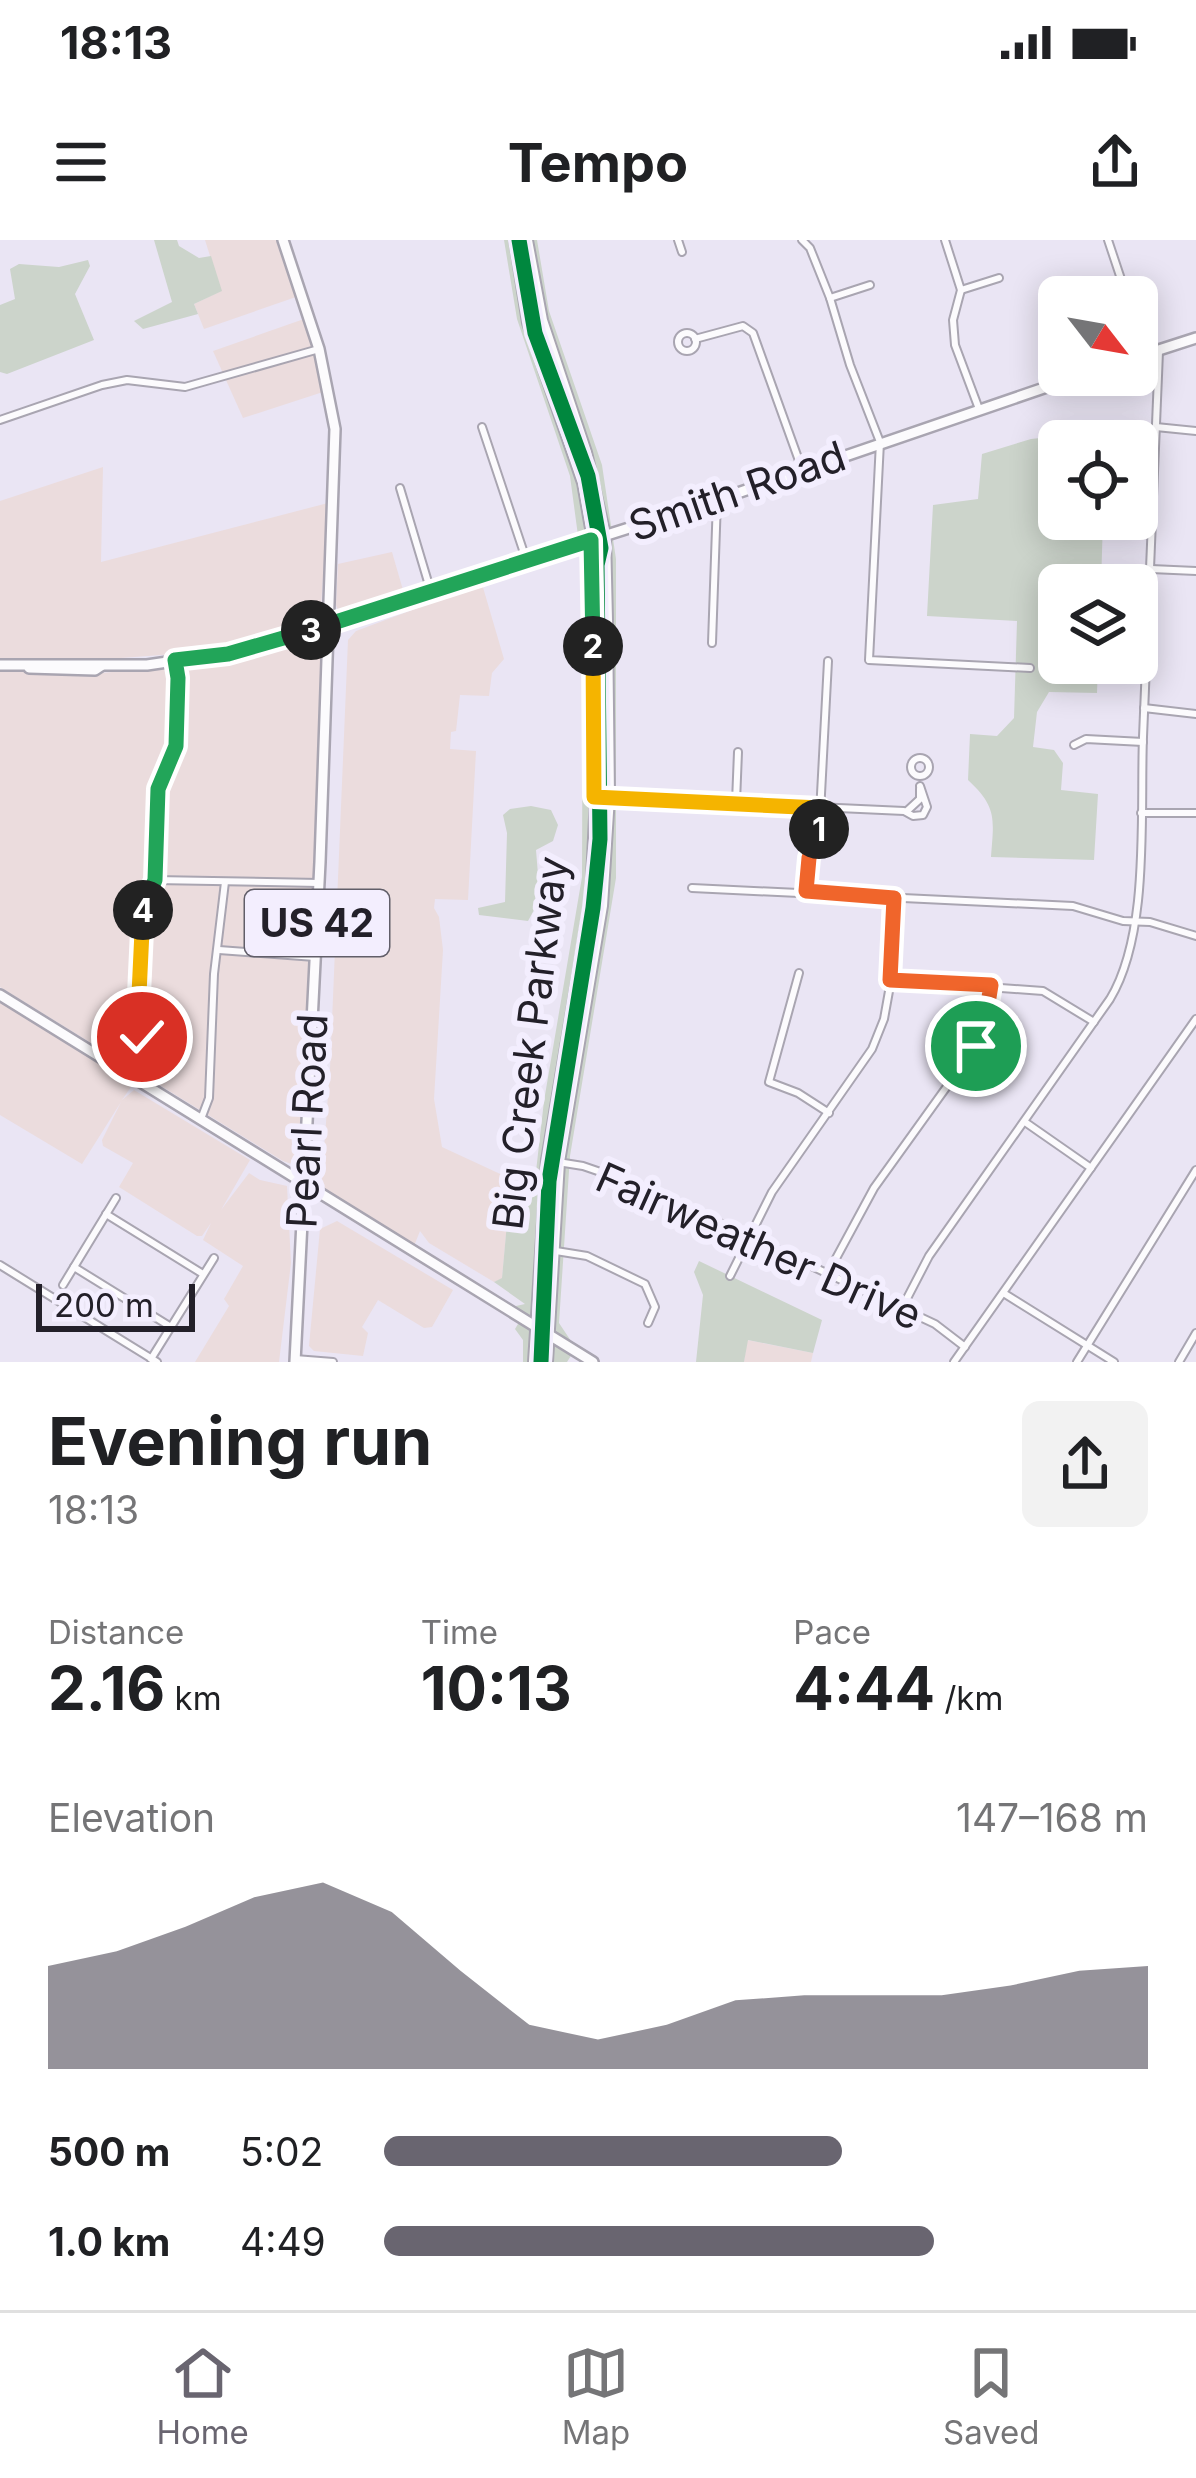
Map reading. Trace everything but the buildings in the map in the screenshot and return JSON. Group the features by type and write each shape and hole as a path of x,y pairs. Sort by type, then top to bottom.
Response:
{"main road":[{"name":"Pearl Road","path":"283,240 320,349 335,428 295,1360"},
{"path":"1159,351 1196,338"},
{"name":"Smith Road","path":"0,665 147,665 253,646 717,500 1038,390"},
{"path":"0,995 593,1362"}],"street":[{"name":"Big Creek Parkway","path":"513,240 526,323 577,466 591,540 594,797 589,899 545,1160 532,1362"},
{"name":"Big Creek Parkway","path":"529,240 544,320 588,452 607,535 611,797 604,906 561,1162 548,1362"},
{"path":"678,240 682,252"},
{"path":"802,240 810,248 830,298 880,442 869,660 1030,668"},
{"path":"945,240 962,290 953,320 955,345 979,409"},
{"path":"1108,240 1120,276"},
{"path":"962,290 999,278"},
{"path":"830,298 870,285"},
{"path":"695,339 735,326 754,333 800,470"},
{"path":"0,420 115,382 185,387 320,349"},
{"path":"1156,420 1159,351"},
{"path":"482,427 527,562"},
{"path":"1158,427 1196,431"},
{"path":"400,488 430,592"},
{"path":"712,644 717,500"},
{"path":"1158,569 1196,571"},
{"path":"133,1077 142,1052 143,911 155,880 157,793 176,746 175,660"},
{"path":"806,891 809,858 819,832 828,661"},
{"path":"902,1308 929,1256 1122,980 1136,921 1145,684"},
{"path":"1144,709 1196,714"},
{"path":"1073,745 1086,739 1143,742"},
{"path":"736,802 739,752"},
{"path":"594,797 873,810 913,817 928,807 921,776"},
{"path":"1141,813 1196,813"},
{"path":"155,880 319,883"},
{"path":"201,1119 209,1098 214,974 225,882"},
{"path":"692,888 1073,906 1196,936"},
{"path":"730,1276 772,1192 872,1048 884,1019 890,980 894,898"},
{"path":"219,950 315,957"},
{"path":"799,973 769,1082 830,1112"},
{"path":"890,980 1043,992 1094,1022"},
{"path":"827,1275 874,1188 976,1046 991,985"},
{"path":"954,1362 1196,1019"},
{"path":"1025,1122 1091,1168"},
{"name":"Fairweather Drive","path":"545,1160 641,1186 935,1324 965,1347"},
{"path":"1077,1362 1196,1170"},
{"path":"63,1285 116,1198"},
{"path":"106,1214 203,1274"},
{"path":"556,1251 587,1256 645,1284 655,1307 648,1323"},
{"path":"0,1265 154,1360 214,1258"},
{"path":"74,1267 171,1327"},
{"path":"1004,1294 1114,1362"},
{"path":"1181,1361 1196,1333"},
{"path":"295,1360 333,1362"}],"shaded area":[{"path":"154,240 177,240 199,258 211,256 222,291 194,304 198,314 143,329 134,321 172,302"},
{"path":"205,240 277,240 296,297 204,329 194,304 221,291"},
{"path":"504,240 537,240 549,311 602,465 616,559 616,878 570,1156 559,1323 571,1341 567,1347 574,1351 567,1362 523,1362 523,1340 515,1329 521,1319 512,1313 525,1304 494,1282 502,1278 511,1179 534,1189 582,877 583,573 570,476 517,319"},
{"path":"88,260 90,266 75,294 94,340 7,374 0,372 0,305 15,299 10,269 19,264 59,267"},
{"path":"304,319 326,391 243,418 213,351"},
{"path":"1038,438 1038,540 1102,540 1102,564 1038,564 1038,684 1097,684 1097,693 1049,692 1037,712 1033,747 1054,750 1063,763 1061,790 1098,794 1094,860 991,857 991,814 968,780 970,734 997,736 1014,718 1017,621 927,616 933,505 978,499 982,454"},
{"path":"103,467 101,562 328,503 320,621 189,653 80,661 0,659 0,501"},
{"path":"392,552 405,597 340,615 336,605 338,564"},
{"path":"482,584 504,659 492,673 489,696 460,695 456,731 451,732 450,749 476,751 468,900 435,899 443,950 434,1099 442,1147 511,1179 502,1279 494,1282 429,1243 420,1231 414,1246 321,1189 348,640 356,631"},
{"path":"317,639 322,645 301,1155 294,1165 0,987 0,671 99,673 181,667"},
{"path":"531,806 551,810 558,825 553,841 536,850 540,899 528,921 479,915 478,908 505,902 503,815"},
{"path":"0,1002 133,1084 122,1100 134,1090 250,1160 221,1210 249,1173 287,1186 291,1263 279,1362 195,1362 229,1306 224,1299 243,1266 203,1240 211,1223 197,1236 119,1187 133,1163 103,1146 102,1140 121,1102 82,1164 0,1115"},
{"path":"337,1221 453,1290 432,1327 424,1328 378,1300 362,1327 368,1333 363,1356 314,1351 309,1346 320,1229"},
{"path":"699,1261 822,1320 813,1353 748,1340 744,1362 696,1362 703,1295 694,1272"},
{"path":"747,1340 813,1353 811,1362 744,1362"}],"waterway":[{"path":"522,240 536,319 585,461"},
{"path":"601,554 603,793"},
{"path":"556,1156 596,918 604,801"},
{"path":"548,1252 555,1167"}],"cycle path":[{"path":"519,240 535,333 588,476 601,548 597,565 600,839 549,1181 541,1362"}],"route":[{"path":"142,1037 143,911 155,880 160,776 176,746 175,660 242,651 591,540 594,797 820,808 806,891 894,898 890,980 991,985 976,1046"}]}
